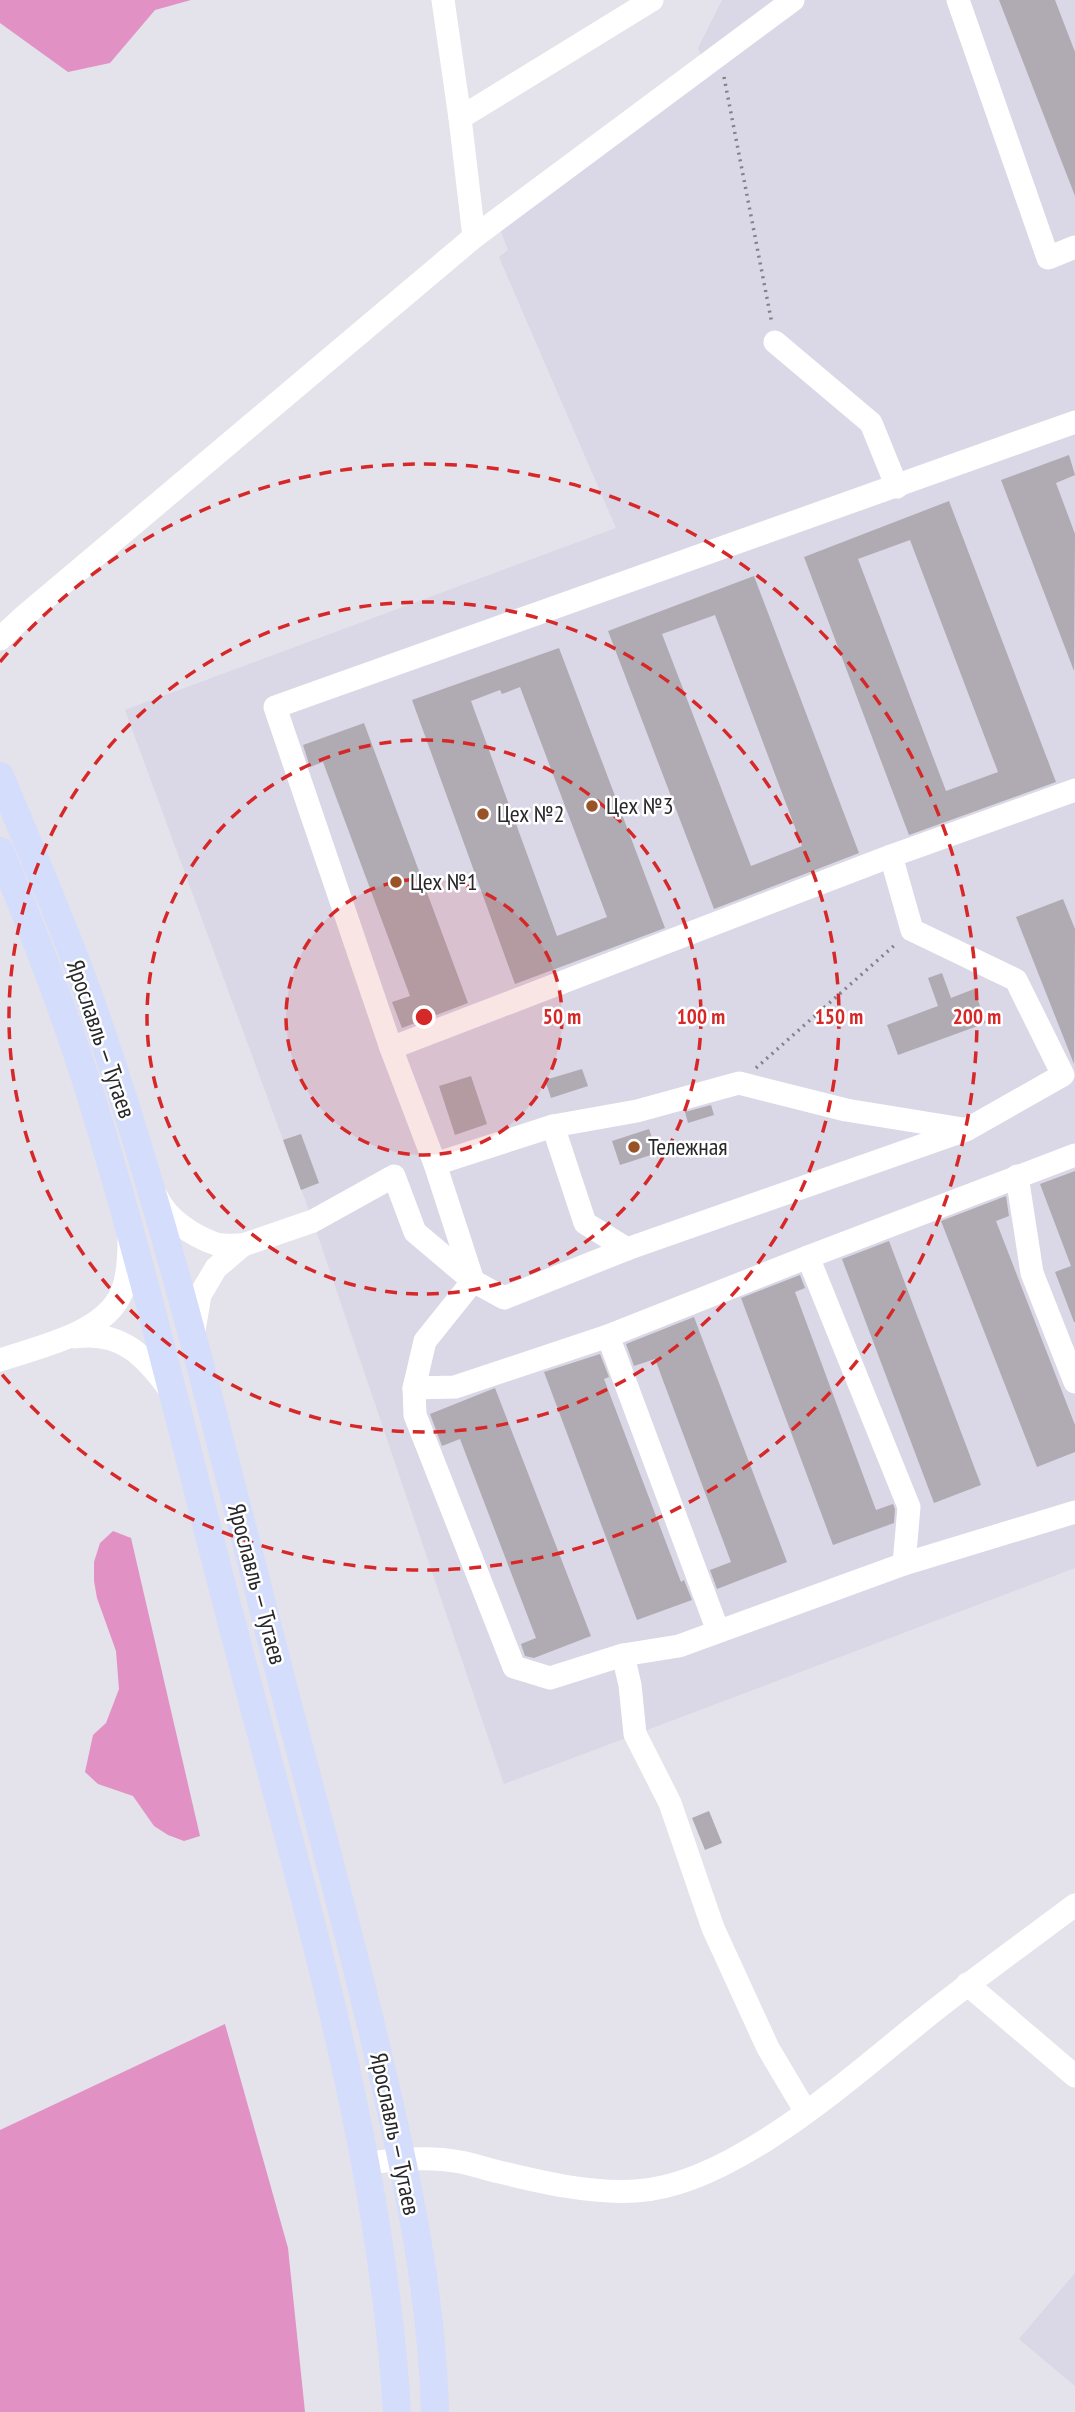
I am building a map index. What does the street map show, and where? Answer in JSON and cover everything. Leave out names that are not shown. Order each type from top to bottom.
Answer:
[{"type":"main road","name":"Ярославль — Тутаев","points":[[0,776],[57,912],[105,1042],[149,1180],[193,1336],[355,1955],[402,2158],[426,2293],[435,2412]]},
{"type":"main road","name":"Ярославль — Тутаев","points":[[0,851],[31,925],[87,1084],[129,1228],[318,1945],[351,2085],[386,2286],[397,2412]]},
{"type":"street","points":[[443,0],[474,237]]},
{"type":"street","points":[[460,118],[652,0]]},
{"type":"street","points":[[0,639],[11,620],[474,237],[793,0]]},
{"type":"street","points":[[958,0],[1048,258],[1075,247]]},
{"type":"street","points":[[775,342],[871,423],[897,487]]},
{"type":"street","points":[[473,1281],[435,1164],[391,1048],[275,707],[1075,422]]},
{"type":"street","points":[[391,1048],[891,856],[1075,790]]},
{"type":"street","points":[[149,1180],[163,1210],[185,1228],[217,1245],[243,1245],[313,1222],[394,1176],[415,1232],[473,1281],[504,1298],[627,1250],[966,1130],[1063,1075],[1016,979],[912,930],[891,856]]},
{"type":"street","points":[[435,1164],[553,1126],[637,1111],[738,1083],[846,1110],[966,1130]]},
{"type":"street","points":[[553,1126],[585,1223],[627,1250]]},
{"type":"street","points":[[414,1388],[454,1387],[608,1336],[808,1256],[1075,1155]]},
{"type":"street","points":[[1017,1177],[1032,1273],[1075,1382]]},
{"type":"street","points":[[0,1360],[93,1326],[109,1313],[121,1294],[127,1272],[129,1228]]},
{"type":"street","points":[[193,1336],[200,1295],[216,1268],[243,1245]]},
{"type":"street","points":[[808,1256],[909,1507],[904,1564]]},
{"type":"street","points":[[473,1281],[425,1341],[414,1388],[415,1415],[514,1667],[550,1678],[623,1655],[679,1646],[904,1564],[1075,1512]]},
{"type":"street","points":[[61,1339],[85,1336],[108,1338],[132,1348],[149,1363],[172,1393]]},
{"type":"street","points":[[608,1336],[718,1631]]},
{"type":"street","points":[[623,1655],[630,1685],[635,1734],[670,1802],[719,1940],[768,2048],[806,2112]]},
{"type":"street","points":[[365,2164],[402,2158],[459,2162],[592,2190],[637,2192],[677,2184],[717,2168],[756,2146],[806,2112],[967,1984],[1075,1905]]},
{"type":"street","points":[[967,1984],[1075,2076]]},
{"type":"path","points":[[719,54],[775,342]]},
{"type":"path","points":[[738,1083],[912,930]]},
{"type":"shaded area","points":[[0,0],[191,0],[155,10],[110,63],[68,72],[0,23]]},
{"type":"shaded area","points":[[722,0],[1075,0],[1075,1568],[504,1784],[313,1221],[125,710],[616,528],[499,257],[508,250],[496,218],[704,62],[698,48]]},
{"type":"shaded area","points":[[113,1531],[131,1538],[200,1836],[184,1841],[154,1826],[133,1796],[98,1784],[85,1772],[93,1735],[106,1723],[119,1689],[116,1651],[97,1598],[94,1581],[94,1562],[100,1543]]},
{"type":"shaded area","points":[[225,2024],[288,2248],[305,2412],[0,2412],[0,2130]]},
{"type":"shaded area","points":[[1075,2273],[1075,2386],[1019,2339]]},
{"type":"building","points":[[999,0],[1055,0],[1075,52],[1075,196]]},
{"type":"building","points":[[1069,455],[1075,475],[1056,483],[1075,534],[1074,671],[1001,480]]},
{"type":"building","points":[[949,501],[1056,782],[909,835],[804,557]],"holes":[[[910,540],[998,772],[946,791],[858,559]]]},
{"type":"building","points":[[754,576],[859,853],[714,909],[608,631]],"holes":[[[715,615],[802,846],[751,866],[662,634]]]},
{"type":"building","points":[[559,648],[665,928],[515,984],[412,700]],"holes":[[[520,687],[607,917],[557,936],[471,701],[500,690],[502,694]]]},
{"type":"building","name":"Цех №1","points":[[364,723],[468,1003],[402,1028],[392,1002],[410,996],[323,762],[310,767],[303,745]]},
{"type":"building","points":[[1063,899],[1075,929],[1074,1064],[1016,917]]},
{"type":"building","points":[[942,973],[951,998],[974,989],[986,1023],[898,1055],[887,1025],[938,1006],[928,978]]},
{"type":"building","points":[[582,1069],[588,1086],[551,1098],[545,1080]]},
{"type":"building","points":[[471,1076],[487,1124],[455,1135],[439,1086]]},
{"type":"building","points":[[711,1105],[714,1115],[688,1123],[685,1112]]},
{"type":"building","name":"Тележная","points":[[649,1129],[657,1153],[620,1165],[612,1141]]},
{"type":"building","points":[[301,1134],[319,1183],[301,1190],[283,1140]]},
{"type":"building","points":[[1075,1171],[1074,1322],[1055,1272],[1071,1266],[1040,1184]]},
{"type":"building","points":[[1006,1196],[1009,1216],[996,1221],[1075,1425],[1075,1452],[1037,1467],[941,1221]]},
{"type":"building","points":[[889,1241],[981,1485],[934,1503],[842,1259]]},
{"type":"building","points":[[800,1275],[805,1288],[795,1292],[876,1510],[893,1504],[895,1509],[894,1523],[833,1545],[741,1298]]},
{"type":"building","points":[[694,1317],[787,1562],[717,1589],[710,1570],[731,1562],[655,1359],[634,1366],[626,1344]]},
{"type":"building","points":[[600,1354],[609,1377],[604,1379],[681,1582],[684,1580],[692,1600],[637,1620],[544,1372]]},
{"type":"building","points":[[495,1388],[591,1636],[534,1658],[525,1656],[521,1644],[536,1638],[460,1439],[442,1446],[430,1414]]},
{"type":"building","points":[[709,1811],[722,1843],[705,1850],[692,1818]]},
{"type":"place","name":"Цех №3","points":[[592,806]]},
{"type":"place","name":"Цех №2","points":[[483,814]]},
{"type":"place","name":"Цех №1","points":[[396,882]]},
{"type":"place","name":"Тележная","points":[[634,1147]]}]
